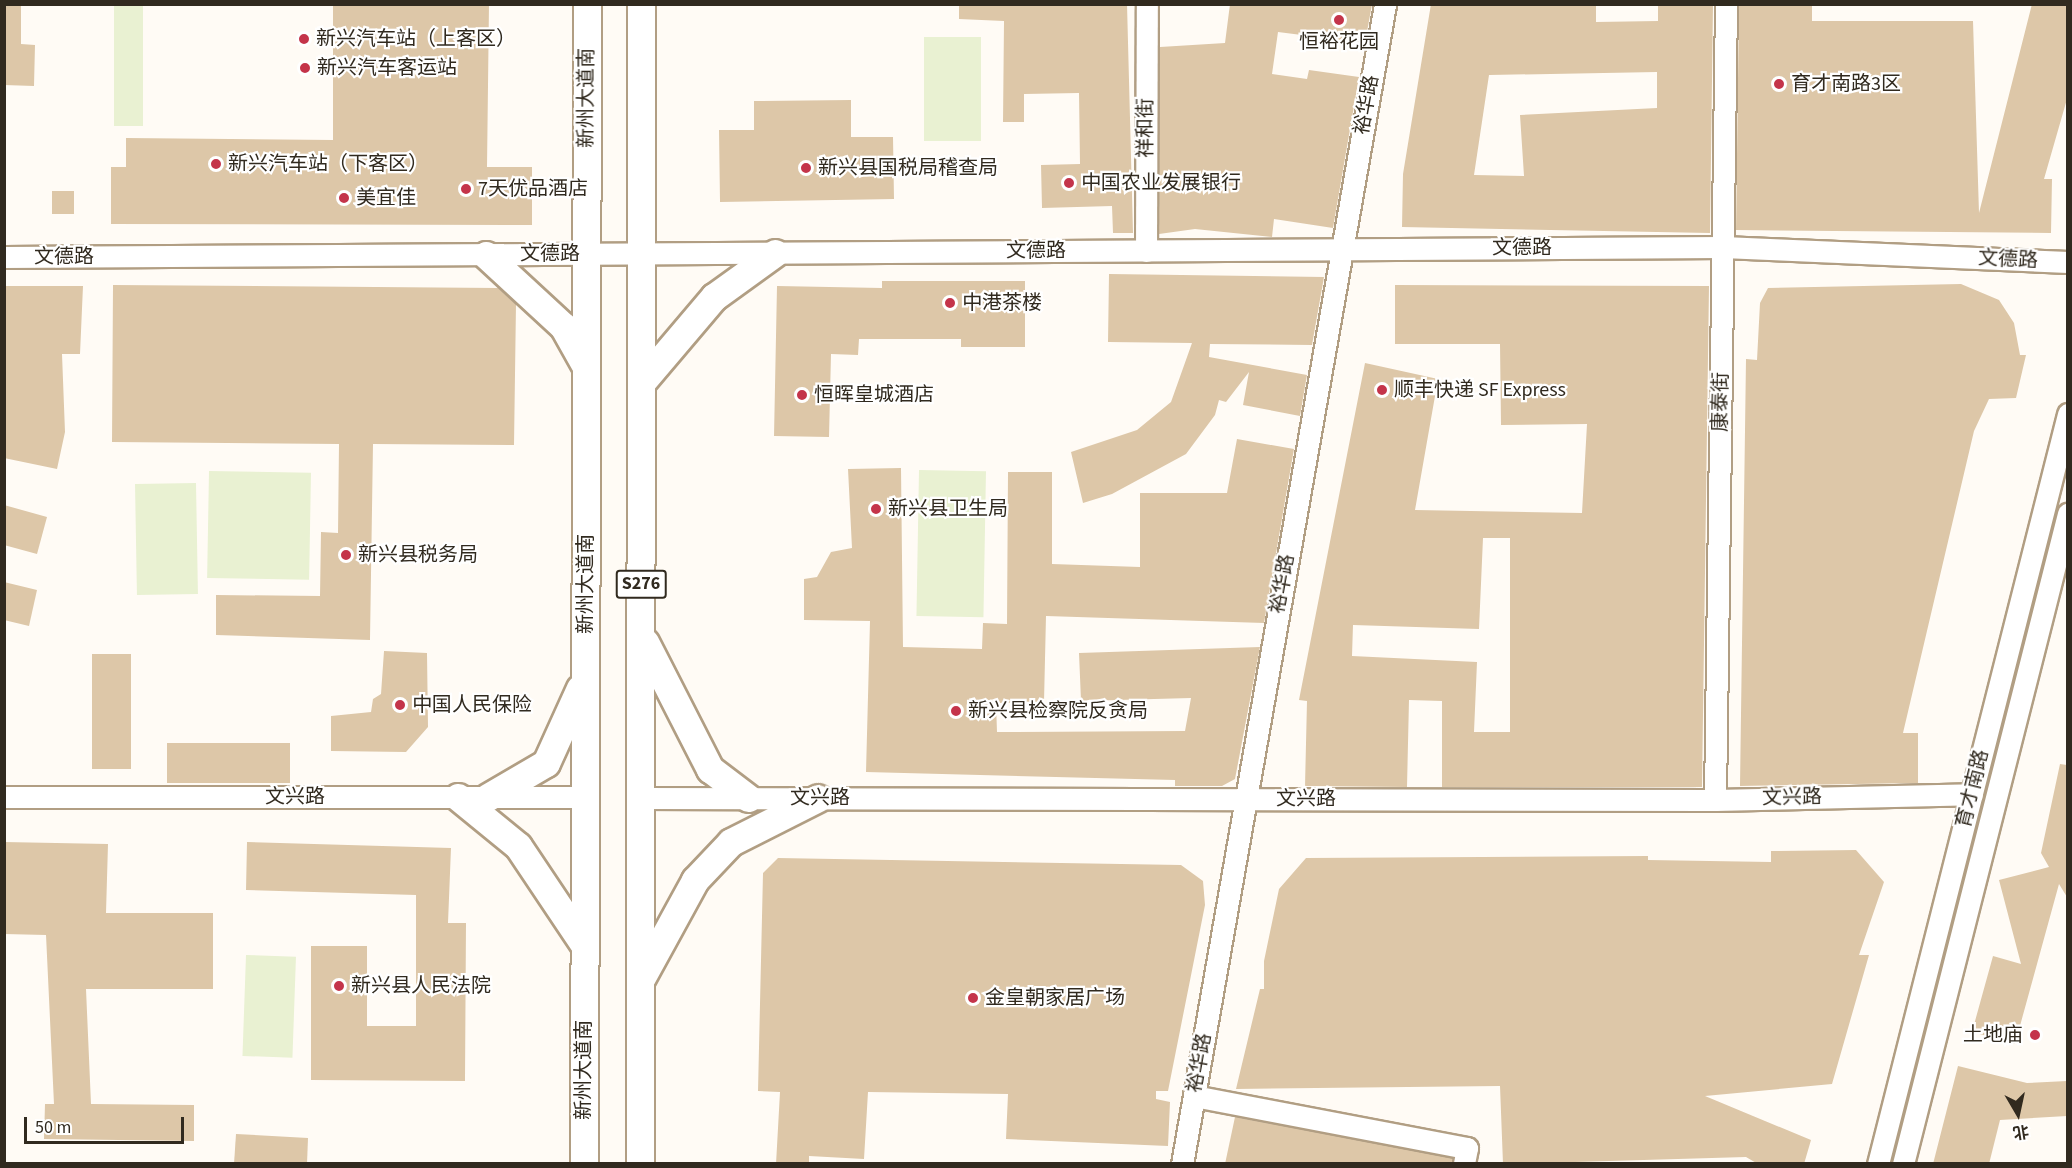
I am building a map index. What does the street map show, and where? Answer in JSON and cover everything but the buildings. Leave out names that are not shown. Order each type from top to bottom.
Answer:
[{"type":"main road","name":"新州大道南","points":[[584,1164],[587,4]]},
{"type":"main road","name":"S276","points":[[640,1164],[641,4]]},
{"type":"main road","points":[[641,383],[714,297],[775,253]]},
{"type":"main road","points":[[486,255],[562,326],[586,368]]},
{"type":"main road","points":[[640,631],[710,769],[748,798]]},
{"type":"main road","points":[[488,797],[546,763],[585,676]]},
{"type":"main road","points":[[458,797],[518,846],[585,946]]},
{"type":"main road","points":[[640,980],[695,880],[731,842],[818,798]]},
{"type":"street","name":"祥和街","points":[[1146,251],[1147,4]]},
{"type":"street","name":"裕华路","points":[[1182,1164],[1385,4]]},
{"type":"street","name":"康泰街","points":[[1715,800],[1726,4]]},
{"type":"street","name":"文德路","points":[[4,257],[1723,247],[2067,262]]},
{"type":"street","name":"育才南路","points":[[1878,1164],[2067,414]]},
{"type":"street","name":"育才南路","points":[[1903,1164],[2060,576],[2067,514]]},
{"type":"street","points":[[2026,578],[2060,576]]},
{"type":"street","name":"文兴路","points":[[640,798],[1715,800],[1972,794]]},
{"type":"street","name":"文兴路","points":[[4,796],[585,797]]},
{"type":"street","points":[[1194,1096],[1467,1148],[1464,1164]]},
{"type":"green space","points":[[114,5],[143,5],[143,126],[114,126]]},
{"type":"green space","points":[[924,37],[981,37],[981,141],[924,141]]},
{"type":"green space","points":[[919,470],[986,471],[983,617],[916,616]]},
{"type":"green space","points":[[209,471],[311,473],[309,580],[207,578]]},
{"type":"green space","points":[[196,483],[198,594],[137,595],[135,484]]},
{"type":"green space","points":[[246,955],[296,957],[292,1058],[242,1056]]},
{"type":"place","name":"恒裕花园","points":[[1339,20]]},
{"type":"place","name":"新兴汽车站（上客区）","points":[[304,39]]},
{"type":"place","name":"新兴汽车客运站","points":[[305,68]]},
{"type":"place","name":"育才南路3区","points":[[1779,84]]},
{"type":"place","name":"新兴汽车站（下客区）","points":[[216,164]]},
{"type":"place","name":"新兴县国税局稽查局","points":[[806,168]]},
{"type":"place","name":"中国农业发展银行","points":[[1069,183]]},
{"type":"place","name":"7天优品酒店","points":[[466,189]]},
{"type":"place","name":"美宜佳","points":[[344,198]]},
{"type":"place","name":"中港茶楼","points":[[950,303]]},
{"type":"place","name":"顺丰快递 SF Express","points":[[1382,390]]},
{"type":"place","name":"恒晖皇城酒店","points":[[802,395]]},
{"type":"place","name":"新兴县卫生局","points":[[876,509]]},
{"type":"place","name":"新兴县税务局","points":[[346,555]]},
{"type":"place","name":"中国人民保险","points":[[400,705]]},
{"type":"place","name":"新兴县检察院反贪局","points":[[956,711]]},
{"type":"place","name":"新兴县人民法院","points":[[339,986]]},
{"type":"place","name":"金皇朝家居广场","points":[[973,998]]},
{"type":"place","name":"土地庙","points":[[2035,1035]]}]
